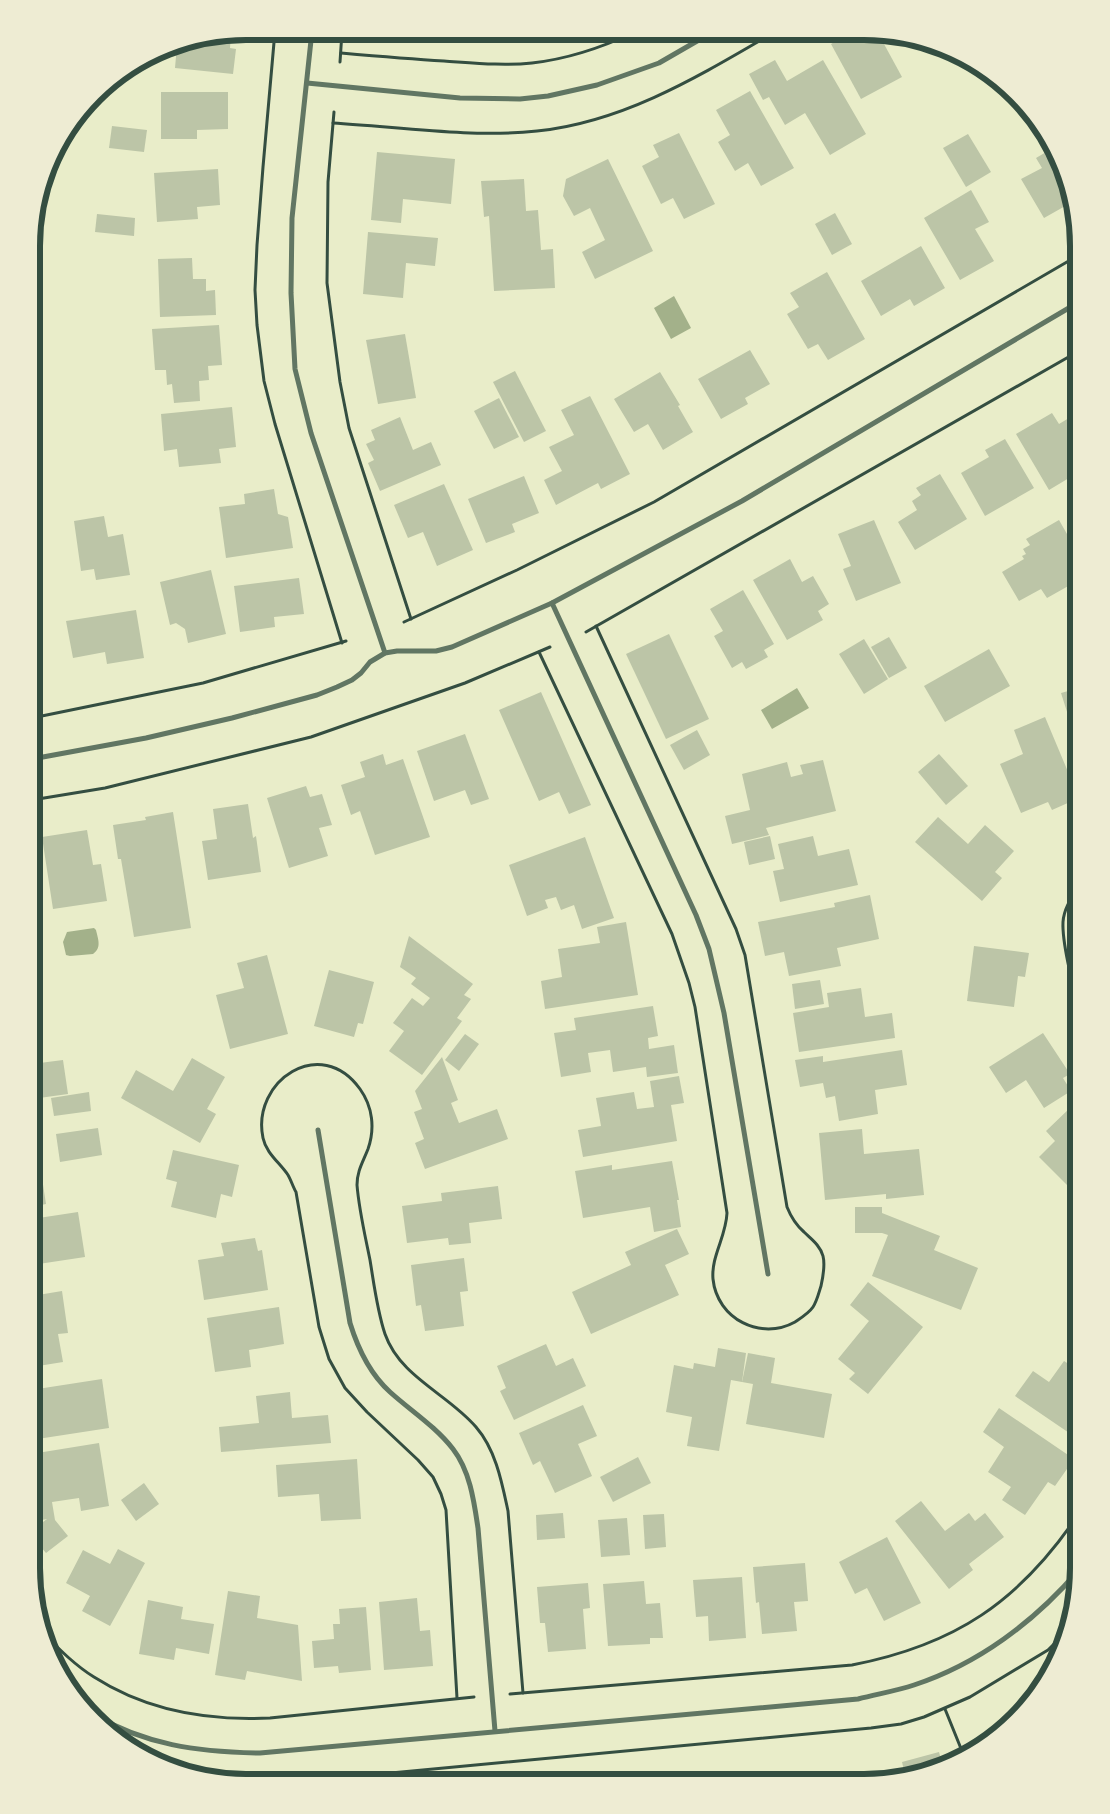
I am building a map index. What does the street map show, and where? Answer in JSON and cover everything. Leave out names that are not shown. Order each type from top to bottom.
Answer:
[{"type":"street","points":[[311,40],[292,218],[291,293],[295,369],[310,434],[386,653]]},
{"type":"street","points":[[307,83],[460,98],[489,99],[548,96],[597,85],[659,63],[699,40]]},
{"type":"street","points":[[40,758],[146,738],[232,718],[317,695],[352,680],[370,662],[386,653],[436,650],[452,647],[552,603],[742,501],[1070,307]]},
{"type":"street","points":[[552,603],[692,906],[709,949],[724,1013],[768,1274]]},
{"type":"street","points":[[318,1130],[350,1323],[359,1349],[372,1371],[389,1391],[432,1427],[453,1449],[466,1472],[474,1502],[478,1528],[495,1731]]},
{"type":"street","points":[[113,1725],[165,1744],[197,1750],[260,1753],[858,1699],[916,1684],[970,1661],[995,1645],[1045,1606],[1070,1579]]},
{"type":"path","points":[[340,62],[342,40]]},
{"type":"path","points":[[341,53],[490,65],[515,64],[534,63],[574,54],[619,40]]},
{"type":"path","points":[[334,112],[328,182],[327,282],[340,382],[349,428],[411,619]]},
{"type":"path","points":[[404,622],[517,570],[654,502],[1070,260]]},
{"type":"path","points":[[583,634],[1070,356]]},
{"type":"path","points":[[40,716],[203,683],[346,641]]},
{"type":"path","points":[[40,799],[105,788],[311,737],[465,683],[550,647]]},
{"type":"path","points":[[1070,899],[1063,922],[1070,967]]},
{"type":"path","points":[[457,1698],[446,1510],[441,1494],[432,1477],[418,1460],[367,1412],[345,1388],[329,1359],[319,1327],[296,1192],[288,1175],[274,1158],[263,1139],[264,1106],[274,1088],[286,1074],[303,1065],[322,1064],[334,1067],[349,1077],[360,1089],[372,1118],[372,1136],[358,1173],[357,1184],[385,1335],[397,1356],[411,1372],[457,1409],[477,1428],[491,1451],[502,1483],[508,1511],[523,1693]]},
{"type":"path","points":[[509,1694],[852,1665],[884,1658],[930,1642],[965,1626],[991,1609],[1016,1590],[1045,1559],[1070,1526]]},
{"type":"path","points":[[381,1774],[901,1724],[945,1709],[970,1697],[1017,1670],[1048,1650],[1056,1642]]},
{"type":"path","points":[[56,1646],[70,1660],[93,1677],[118,1690],[159,1707],[209,1717],[270,1718],[475,1697]]},
{"type":"path","points":[[945,1709],[961,1749]]},
{"type":"shaded area","points":[[674,296],[691,328],[671,339],[654,308]]},
{"type":"shaded area","points":[[797,688],[809,708],[772,729],[761,710]]},
{"type":"shaded area","points":[[94,928],[99,943],[96,952],[93,954],[66,955],[63,942],[67,932]]},
{"type":"building","points":[[231,40],[230,48],[236,49],[233,74],[175,68],[176,52],[180,51]]},
{"type":"building","points":[[838,40],[882,41],[902,77],[861,99],[831,44]]},
{"type":"building","points":[[775,60],[787,81],[823,60],[866,134],[830,155],[805,113],[785,125],[769,97],[763,100],[749,74]]},
{"type":"building","points":[[750,91],[794,168],[761,186],[748,163],[735,171],[718,142],[730,135],[716,110]]},
{"type":"building","points":[[161,92],[228,92],[228,129],[197,130],[197,139],[161,139]]},
{"type":"building","points":[[112,126],[147,130],[144,152],[109,148]]},
{"type":"building","points":[[679,133],[715,204],[684,219],[673,198],[661,204],[642,166],[659,157],[653,145]]},
{"type":"building","points":[[968,134],[991,172],[966,187],[943,148]]},
{"type":"building","points":[[377,152],[455,159],[451,204],[403,199],[401,223],[371,220]]},
{"type":"building","points":[[1047,152],[1059,180],[1066,206],[1044,218],[1021,179],[1042,168],[1036,158]]},
{"type":"building","points":[[608,159],[653,251],[595,279],[582,252],[605,240],[590,208],[574,216],[563,196],[566,179]]},
{"type":"building","points":[[218,169],[220,205],[197,207],[198,219],[157,222],[154,173]]},
{"type":"building","points":[[524,179],[526,211],[538,210],[541,250],[553,249],[555,288],[494,291],[489,216],[484,217],[481,181]]},
{"type":"building","points":[[971,190],[989,222],[975,229],[994,261],[960,280],[924,218]]},
{"type":"building","points":[[835,213],[852,244],[832,255],[815,224]]},
{"type":"building","points":[[97,214],[135,218],[134,236],[95,232]]},
{"type":"building","points":[[368,232],[438,238],[435,266],[406,263],[403,298],[363,294]]},
{"type":"building","points":[[921,246],[945,288],[914,306],[910,299],[881,316],[861,281]]},
{"type":"building","points":[[192,258],[193,279],[206,279],[206,291],[215,290],[216,315],[160,317],[158,259]]},
{"type":"building","points":[[827,272],[865,339],[828,360],[818,344],[808,349],[787,314],[799,307],[790,293]]},
{"type":"building","points":[[219,325],[222,365],[208,366],[209,380],[199,381],[200,401],[174,403],[172,384],[167,385],[166,370],[155,370],[152,329]]},
{"type":"building","points":[[405,334],[416,398],[378,404],[366,340]]},
{"type":"building","points":[[750,350],[770,384],[745,398],[748,404],[721,419],[698,379]]},
{"type":"building","points":[[515,371],[546,431],[524,442],[493,382]]},
{"type":"building","points":[[660,372],[680,405],[678,406],[693,432],[663,450],[648,424],[634,432],[614,399]]},
{"type":"building","points":[[590,396],[630,474],[601,489],[598,483],[556,505],[544,480],[562,471],[549,447],[574,435],[561,410]]},
{"type":"building","points":[[499,398],[519,437],[494,449],[474,411]]},
{"type":"building","points":[[232,407],[236,447],[219,449],[221,463],[179,467],[177,449],[164,451],[161,414]]},
{"type":"building","points":[[1052,413],[1059,424],[1069,418],[1070,477],[1049,490],[1016,434]]},
{"type":"building","points":[[400,417],[413,450],[431,442],[441,465],[380,491],[368,463],[374,460],[366,444],[375,440],[371,430]]},
{"type":"building","points":[[1005,439],[1034,488],[985,516],[961,473],[989,457],[985,450]]},
{"type":"building","points":[[940,474],[967,519],[915,550],[898,522],[917,510],[912,501],[921,495],[916,488]]},
{"type":"building","points":[[524,476],[539,513],[512,524],[515,532],[486,543],[468,499]]},
{"type":"building","points":[[444,484],[473,550],[437,566],[423,532],[408,538],[394,505]]},
{"type":"building","points":[[274,489],[278,514],[288,517],[293,548],[226,558],[219,507],[245,504],[244,494]]},
{"type":"building","points":[[104,516],[108,537],[123,534],[130,575],[96,580],[94,569],[81,571],[74,521]]},
{"type":"building","points":[[874,520],[901,583],[856,601],[843,569],[851,566],[838,534]]},
{"type":"building","points":[[1059,520],[1070,539],[1070,585],[1047,598],[1041,589],[1019,601],[1002,572],[1024,559],[1022,556],[1026,554],[1023,549],[1030,545],[1026,539]]},
{"type":"building","points":[[790,559],[802,582],[813,576],[829,604],[818,611],[823,620],[787,640],[753,580]]},
{"type":"building","points":[[211,570],[226,634],[188,643],[185,629],[176,623],[170,625],[160,582]]},
{"type":"building","points":[[299,578],[304,614],[274,617],[275,627],[240,632],[234,586]]},
{"type":"building","points":[[743,590],[774,644],[764,650],[768,657],[746,669],[742,662],[732,668],[714,636],[723,631],[710,609]]},
{"type":"building","points":[[136,610],[144,658],[107,664],[105,652],[73,658],[66,621]]},
{"type":"building","points":[[669,634],[709,719],[666,739],[626,654]]},
{"type":"building","points":[[889,637],[907,668],[889,678],[871,647]]},
{"type":"building","points":[[864,639],[888,679],[864,694],[839,654]]},
{"type":"building","points":[[989,649],[1010,686],[945,722],[924,686]]},
{"type":"building","points":[[1070,690],[1070,721],[1061,693]]},
{"type":"building","points":[[541,692],[591,805],[569,814],[559,792],[539,801],[499,710]]},
{"type":"building","points":[[1045,717],[1070,777],[1070,802],[1052,810],[1048,802],[1021,813],[1000,764],[1023,754],[1014,730]]},
{"type":"building","points":[[697,730],[710,755],[684,770],[670,745]]},
{"type":"building","points":[[465,734],[489,799],[471,805],[465,790],[434,801],[417,751]]},
{"type":"building","points":[[383,754],[386,765],[403,759],[430,837],[375,855],[360,811],[351,815],[341,785],[365,777],[360,762]]},
{"type":"building","points":[[939,754],[968,786],[946,805],[918,772]]},
{"type":"building","points":[[823,760],[836,811],[766,828],[769,835],[732,844],[725,816],[750,810],[742,774],[787,762],[791,777],[803,774],[800,765]]},
{"type":"building","points":[[306,786],[310,797],[322,794],[332,825],[319,828],[328,856],[289,868],[267,798]]},
{"type":"building","points":[[248,804],[253,838],[256,836],[261,872],[208,880],[202,841],[217,839],[213,809]]},
{"type":"building","points":[[173,812],[191,928],[134,937],[121,859],[118,859],[113,825],[146,820],[145,817]]},
{"type":"building","points":[[938,817],[968,844],[985,825],[1014,851],[995,872],[1002,878],[982,901],[915,842]]},
{"type":"building","points":[[87,830],[93,865],[101,864],[107,901],[53,909],[42,837]]},
{"type":"building","points":[[770,836],[775,859],[749,865],[744,842]]},
{"type":"building","points":[[813,836],[818,856],[849,849],[858,885],[780,902],[773,871],[784,869],[778,844]]},
{"type":"building","points":[[585,837],[614,918],[582,929],[574,905],[561,910],[556,897],[545,900],[548,908],[527,916],[509,865]]},
{"type":"building","points":[[870,895],[879,939],[837,948],[841,966],[789,976],[784,952],[765,956],[758,922],[835,907],[834,903]]},
{"type":"building","points":[[626,922],[638,995],[545,1009],[541,981],[562,977],[558,949],[600,943],[597,927]]},
{"type":"building","points":[[409,936],[473,984],[464,995],[471,999],[457,1018],[462,1021],[422,1075],[389,1051],[404,1031],[393,1023],[412,998],[423,1006],[430,998],[411,984],[416,978],[400,967]]},
{"type":"building","points":[[974,946],[1029,953],[1025,977],[1018,976],[1014,1007],[967,1001]]},
{"type":"building","points":[[267,955],[288,1034],[230,1049],[216,995],[244,988],[237,963]]},
{"type":"building","points":[[329,970],[374,982],[363,1024],[358,1023],[354,1037],[314,1026]]},
{"type":"building","points":[[820,980],[824,1004],[795,1009],[792,984]]},
{"type":"building","points":[[861,988],[865,1017],[892,1013],[895,1038],[799,1052],[793,1013],[829,1007],[827,993]]},
{"type":"building","points":[[653,1006],[658,1036],[648,1038],[649,1049],[674,1045],[678,1073],[647,1077],[646,1067],[613,1072],[610,1050],[588,1053],[591,1072],[561,1077],[554,1033],[576,1030],[574,1018]]},
{"type":"building","points":[[1043,1033],[1070,1074],[1063,1078],[1070,1092],[1044,1108],[1026,1080],[1006,1093],[989,1067]]},
{"type":"building","points":[[465,1034],[479,1044],[459,1071],[445,1060]]},
{"type":"building","points":[[902,1050],[907,1085],[875,1090],[878,1114],[839,1121],[835,1096],[826,1098],[823,1083],[800,1087],[795,1060],[823,1056],[823,1062]]},
{"type":"building","points":[[442,1057],[458,1100],[451,1103],[459,1123],[497,1109],[508,1139],[425,1169],[415,1143],[424,1139],[414,1112],[422,1109],[415,1091]]},
{"type":"building","points":[[192,1058],[225,1077],[207,1109],[216,1114],[200,1143],[121,1098],[136,1070],[173,1091]]},
{"type":"building","points":[[63,1060],[68,1094],[40,1098],[40,1063]]},
{"type":"building","points":[[679,1076],[684,1103],[671,1105],[677,1141],[583,1157],[578,1130],[601,1126],[596,1098],[634,1092],[637,1109],[654,1107],[650,1081]]},
{"type":"building","points":[[89,1092],[91,1111],[54,1116],[51,1098]]},
{"type":"building","points":[[1070,1108],[1070,1188],[1039,1157],[1055,1141],[1046,1131]]},
{"type":"building","points":[[98,1128],[102,1155],[60,1162],[56,1134]]},
{"type":"building","points":[[862,1129],[864,1154],[919,1149],[924,1195],[886,1199],[886,1194],[825,1200],[819,1133]]},
{"type":"building","points":[[173,1150],[239,1165],[232,1197],[221,1194],[216,1218],[171,1207],[177,1182],[166,1179]]},
{"type":"building","points":[[672,1161],[679,1200],[677,1200],[681,1227],[654,1232],[650,1207],[583,1218],[575,1171],[612,1165],[612,1170]]},
{"type":"building","points":[[40,1165],[46,1204],[40,1205]]},
{"type":"building","points":[[498,1186],[502,1219],[469,1223],[471,1243],[449,1245],[448,1238],[407,1243],[402,1206],[442,1201],[441,1193]]},
{"type":"building","points":[[855,1207],[882,1207],[882,1213],[940,1236],[934,1250],[978,1268],[961,1310],[872,1276],[888,1235],[882,1233],[855,1233]]},
{"type":"building","points":[[78,1212],[85,1257],[40,1264],[40,1218]]},
{"type":"building","points":[[677,1229],[689,1254],[665,1265],[679,1295],[591,1334],[572,1292],[631,1265],[625,1252]]},
{"type":"building","points":[[255,1238],[258,1251],[262,1250],[268,1290],[204,1300],[198,1260],[224,1256],[221,1243]]},
{"type":"building","points":[[464,1258],[468,1291],[460,1292],[464,1326],[425,1331],[421,1305],[416,1306],[411,1265]]},
{"type":"building","points":[[868,1282],[923,1327],[868,1394],[849,1379],[855,1373],[838,1359],[869,1321],[850,1305]]},
{"type":"building","points":[[62,1291],[68,1333],[58,1334],[63,1362],[40,1366],[40,1295]]},
{"type":"building","points":[[279,1307],[284,1344],[249,1350],[251,1367],[215,1372],[207,1318]]},
{"type":"building","points":[[546,1344],[556,1366],[573,1358],[586,1386],[514,1420],[500,1391],[506,1388],[497,1366]]},
{"type":"building","points":[[718,1348],[746,1353],[742,1382],[731,1380],[719,1451],[687,1446],[692,1417],[666,1412],[674,1365],[693,1369],[694,1363],[715,1367]]},
{"type":"building","points":[[748,1353],[775,1358],[771,1383],[832,1394],[824,1438],[746,1424],[753,1384],[742,1382]]},
{"type":"building","points":[[1064,1361],[1070,1365],[1070,1434],[1015,1396],[1033,1371],[1049,1382]]},
{"type":"building","points":[[102,1379],[109,1428],[40,1439],[40,1389]]},
{"type":"building","points":[[290,1392],[292,1418],[328,1415],[331,1443],[221,1452],[219,1427],[259,1423],[256,1396]]},
{"type":"building","points":[[583,1405],[597,1436],[578,1444],[592,1476],[555,1493],[540,1461],[533,1465],[519,1433]]},
{"type":"building","points":[[999,1408],[1070,1456],[1070,1465],[1055,1486],[1048,1482],[1025,1515],[1002,1500],[1011,1487],[988,1472],[1004,1447],[983,1432]]},
{"type":"building","points":[[99,1443],[109,1506],[81,1511],[79,1498],[52,1502],[55,1520],[68,1536],[46,1553],[40,1546],[40,1524],[47,1519],[40,1520],[40,1453]]},
{"type":"building","points":[[638,1457],[651,1483],[613,1502],[600,1477]]},
{"type":"building","points":[[357,1459],[361,1519],[321,1521],[319,1494],[278,1497],[276,1465]]},
{"type":"building","points":[[144,1483],[159,1504],[136,1521],[121,1500]]},
{"type":"building","points":[[921,1501],[945,1531],[969,1513],[975,1521],[985,1513],[1004,1537],[969,1564],[973,1570],[949,1589],[895,1521]]},
{"type":"building","points":[[563,1513],[565,1538],[537,1540],[536,1515]]},
{"type":"building","points":[[664,1514],[666,1547],[645,1549],[643,1515]]},
{"type":"building","points":[[627,1518],[630,1555],[601,1557],[598,1520]]},
{"type":"building","points":[[887,1537],[921,1603],[884,1621],[867,1588],[855,1594],[839,1562]]},
{"type":"building","points":[[118,1549],[145,1563],[110,1626],[82,1611],[90,1596],[66,1583],[83,1550],[110,1564]]},
{"type":"building","points":[[805,1563],[808,1601],[794,1602],[797,1631],[762,1634],[759,1602],[756,1603],[753,1567]]},
{"type":"building","points":[[742,1577],[746,1638],[709,1641],[708,1616],[696,1617],[693,1580]]},
{"type":"building","points":[[644,1581],[646,1604],[660,1603],[663,1638],[650,1638],[650,1644],[608,1646],[603,1584]]},
{"type":"building","points":[[588,1583],[590,1608],[583,1609],[586,1649],[548,1652],[545,1623],[540,1623],[537,1587]]},
{"type":"building","points":[[228,1591],[260,1596],[257,1618],[298,1625],[302,1681],[247,1671],[245,1680],[215,1675]]},
{"type":"building","points":[[417,1598],[420,1631],[430,1630],[433,1666],[384,1670],[379,1602]]},
{"type":"building","points":[[148,1600],[183,1607],[181,1619],[214,1624],[209,1654],[176,1648],[174,1660],[139,1654]]},
{"type":"building","points":[[366,1607],[371,1670],[339,1673],[338,1666],[314,1668],[312,1641],[334,1639],[333,1624],[340,1624],[339,1609]]},
{"type":"building","points":[[939,1752],[941,1759],[904,1770],[902,1762]]}]
